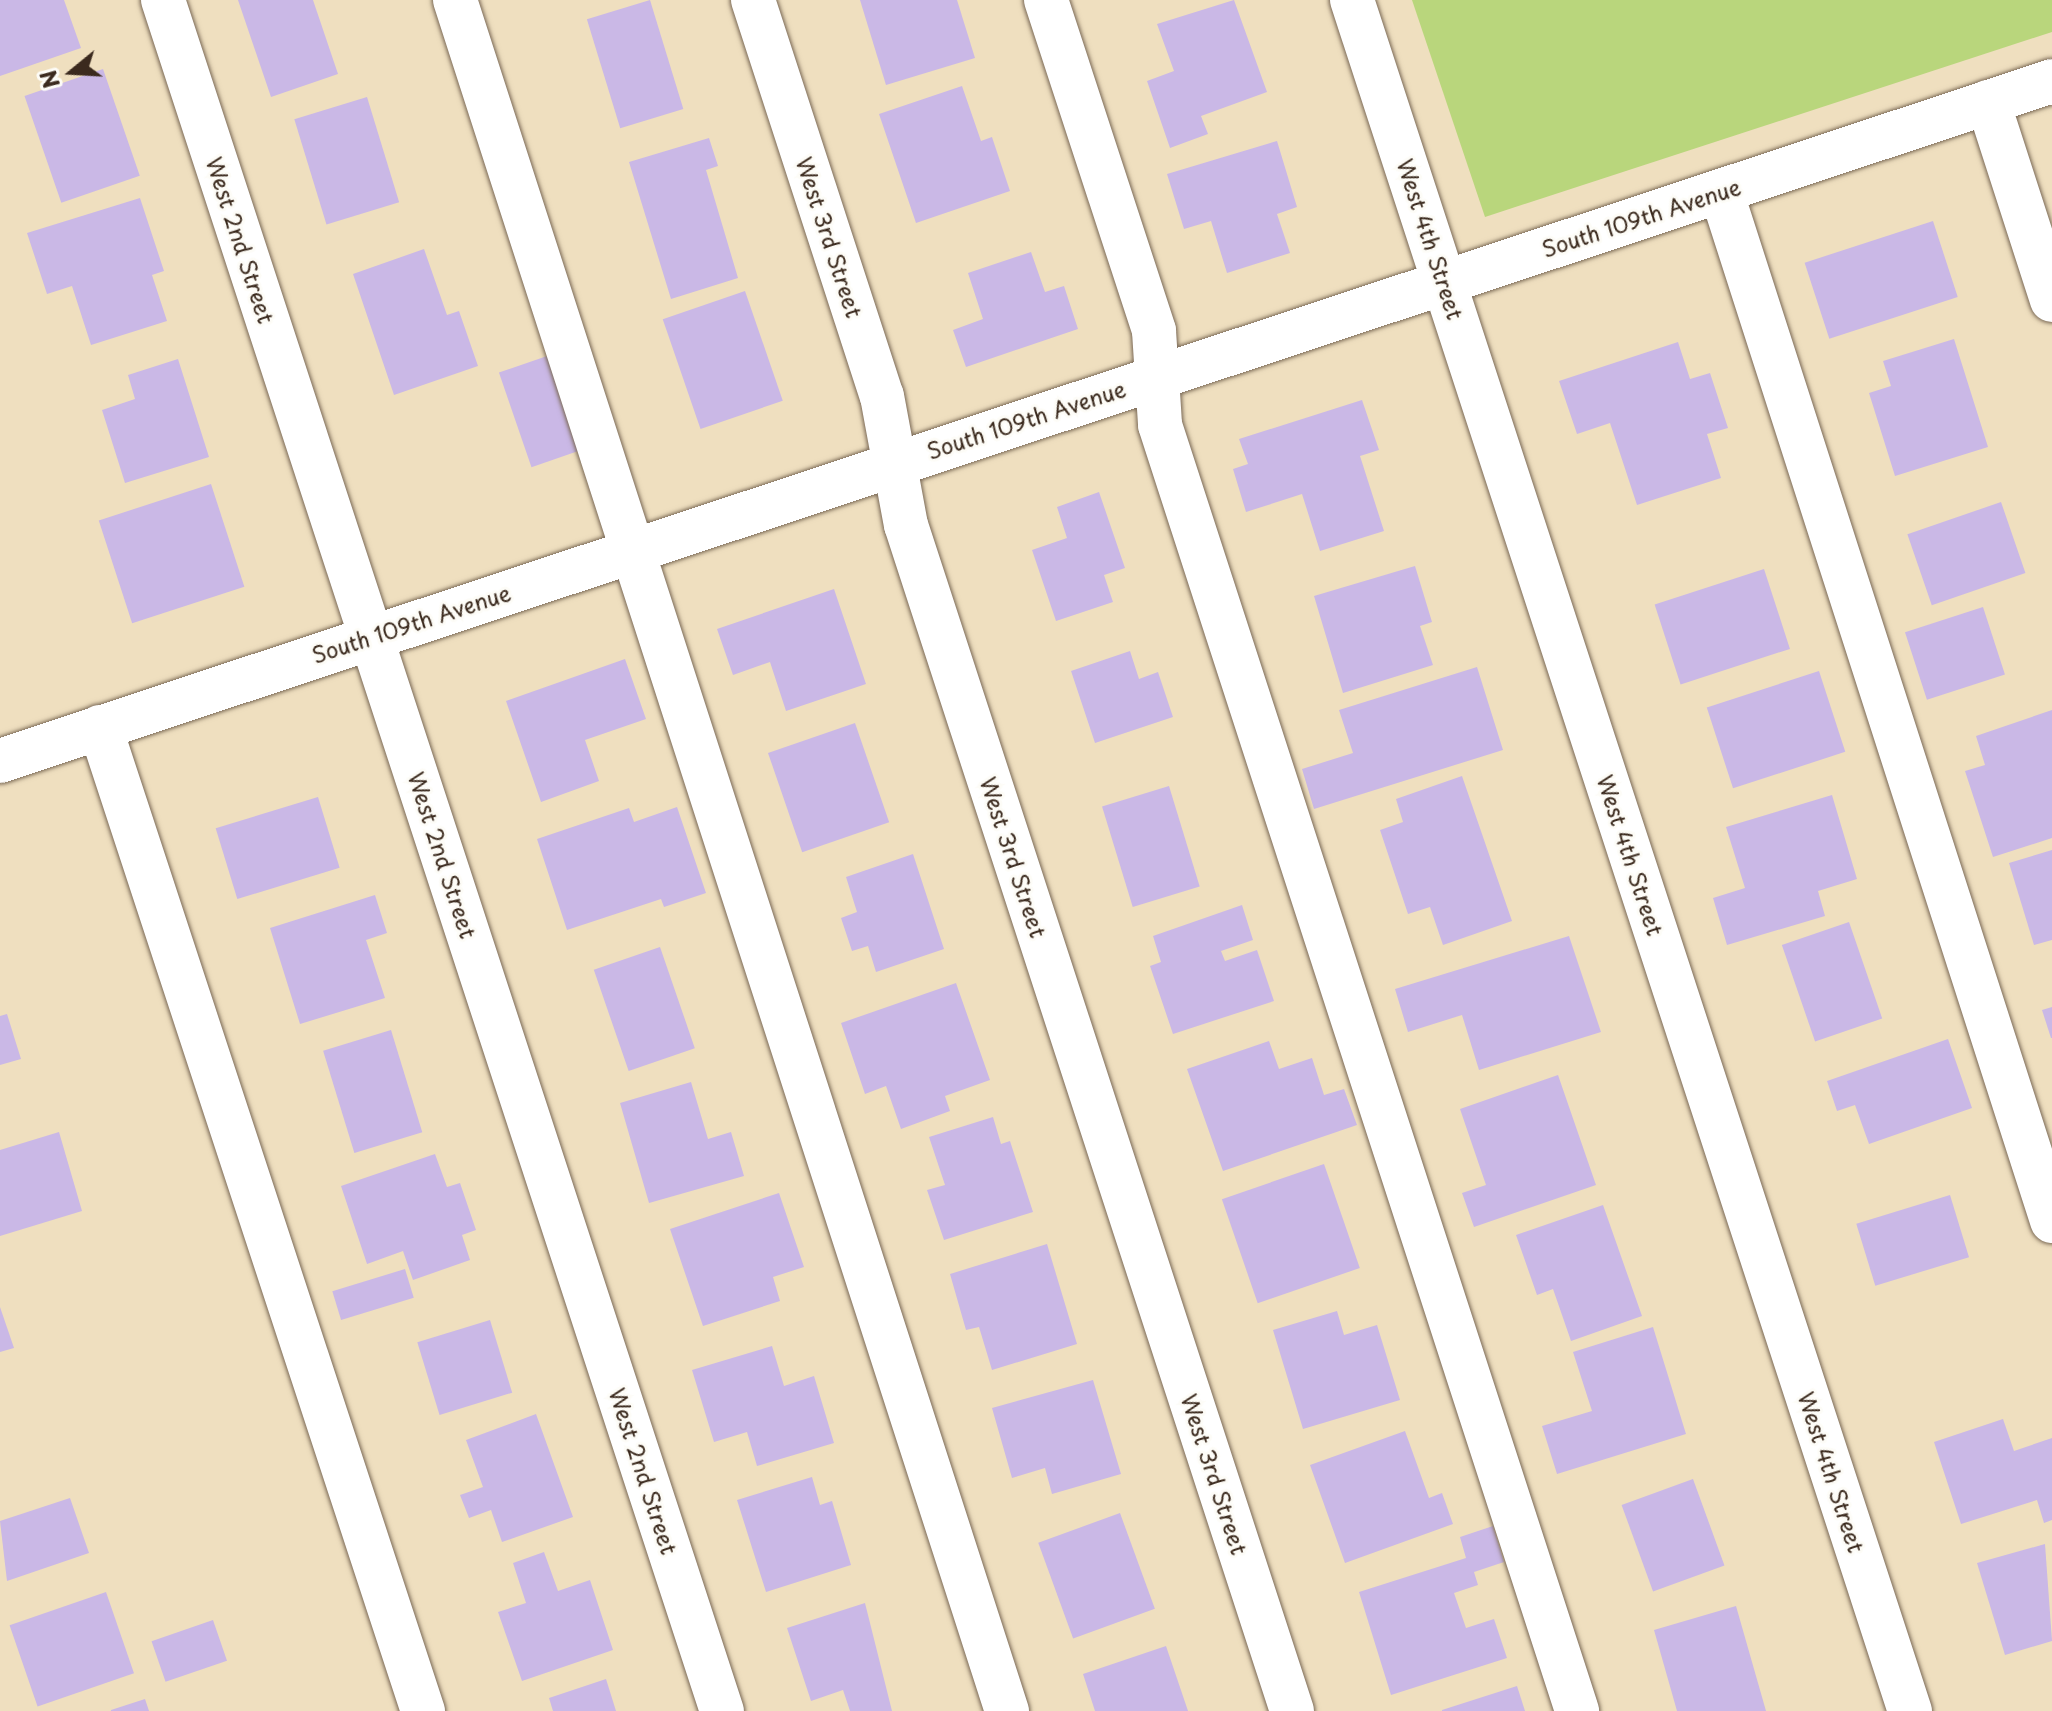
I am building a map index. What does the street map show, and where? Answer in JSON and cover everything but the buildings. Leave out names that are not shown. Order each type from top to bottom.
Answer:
[{"type":"street","name":"West 2nd Street","points":[[163,0],[722,1711]]},
{"type":"street","points":[[455,0],[1007,1711]]},
{"type":"street","name":"West 3rd Street","points":[[753,0],[882,396],[906,525],[1292,1711]]},
{"type":"street","points":[[1046,0],[1154,331],[1160,425],[1577,1711]]},
{"type":"street","name":"West 4th Street","points":[[1352,0],[1910,1711]]},
{"type":"street","name":"South 109th Avenue","points":[[0,761],[2052,81]]},
{"type":"street","points":[[1988,102],[2052,300]]},
{"type":"street","points":[[1721,191],[2052,1221]]},
{"type":"street","points":[[100,727],[423,1711]]},
{"type":"green space","points":[[1412,0],[2052,0],[2052,32],[1485,217]]}]
